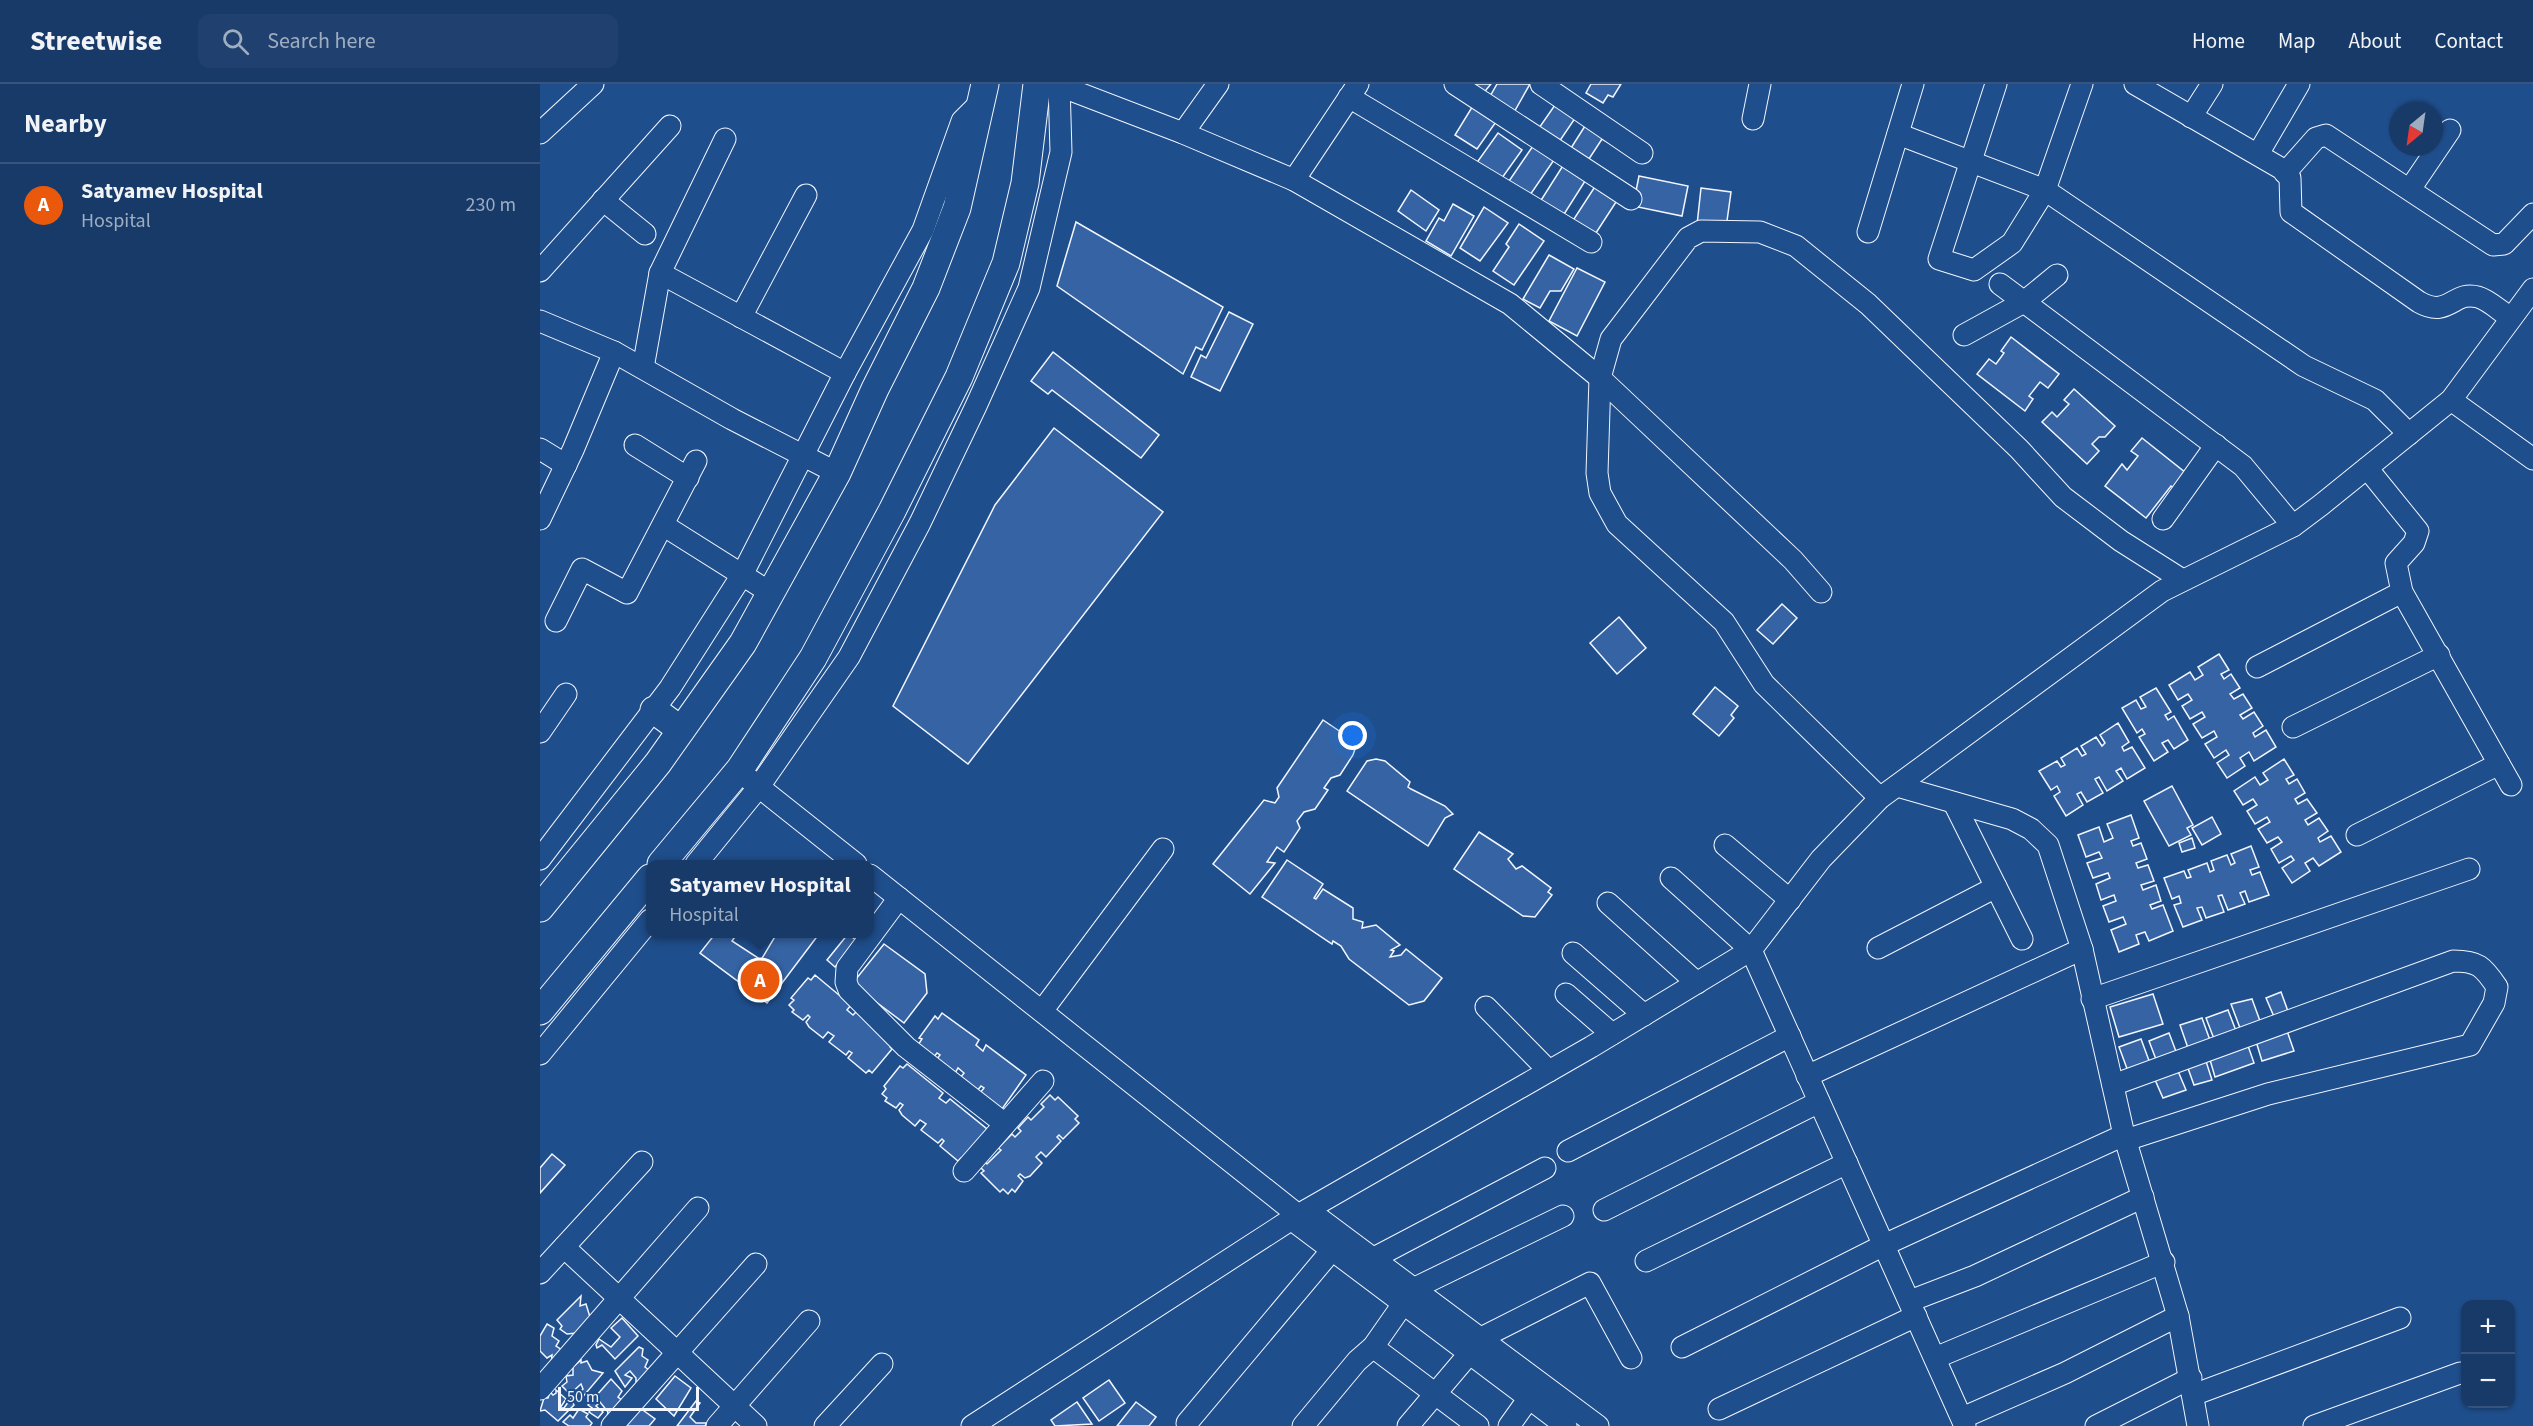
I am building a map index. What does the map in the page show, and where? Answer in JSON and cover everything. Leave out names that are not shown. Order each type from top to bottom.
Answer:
[{"type":"main road","points":[[665,860],[749,779],[913,470],[959,377],[1006,263],[1025,183],[1053,84]]},
{"type":"main road","points":[[543,896],[658,763],[743,643],[837,473],[875,389],[926,288],[957,208],[982,90]]},
{"type":"main road","points":[[654,710],[681,730]]},
{"type":"main road","points":[[540,1011],[646,884]]},
{"type":"street","points":[[540,133],[593,84]]},
{"type":"street","points":[[698,860],[749,779],[849,657],[920,523],[1008,334],[1029,288],[1061,152],[1053,84],[1183,133],[1294,180],[1510,304],[1600,378],[1792,560],[1821,592]]},
{"type":"street","points":[[1183,133],[1218,84]]},
{"type":"street","points":[[1455,84],[1631,199]]},
{"type":"street","points":[[1541,84],[1642,153]]},
{"type":"street","points":[[1753,119],[1760,84]]},
{"type":"street","points":[[1868,232],[1913,84]]},
{"type":"street","points":[[1996,84],[1939,259],[1974,270],[2012,243],[2045,190],[2080,85]]},
{"type":"street","points":[[2135,84],[2258,154],[2285,173],[2290,178],[2291,212],[2419,302],[2431,308],[2441,308],[2466,296],[2480,297],[2511,318]]},
{"type":"street","points":[[2191,117],[2211,84]]},
{"type":"street","points":[[2258,154],[2299,84]]},
{"type":"street","points":[[540,859],[654,710],[742,575],[923,230],[962,121],[982,90]]},
{"type":"street","points":[[1294,180],[1354,90],[1591,242]]},
{"type":"street","points":[[540,271],[670,126]]},
{"type":"street","points":[[2410,189],[2450,130]]},
{"type":"street","points":[[1898,135],[1970,164],[2045,190],[2304,366],[2375,399],[2409,434]]},
{"type":"street","points":[[2285,173],[2316,138],[2326,135],[2493,245],[2504,244],[2533,214]]},
{"type":"street","points":[[643,368],[660,273],[725,139]]},
{"type":"street","points":[[741,317],[806,195]]},
{"type":"street","points":[[603,200],[645,234]]},
{"type":"street","points":[[2181,579],[2121,541],[2063,497],[2019,449],[1868,304],[1796,246],[1782,240],[1760,232],[1701,231],[1688,238],[1611,339],[1600,378],[1597,473],[1600,493],[1617,524],[1724,622],[1764,684],[1888,792],[1954,802],[2012,819],[2031,829],[2048,845],[2082,949],[2125,1137],[2164,1262],[2178,1316],[2198,1426]]},
{"type":"street","points":[[660,273],[846,373]]},
{"type":"street","points":[[1964,335],[2024,302],[2057,275]]},
{"type":"street","points":[[2000,284],[2243,466],[2293,526]]},
{"type":"street","points":[[972,1426],[1299,1215],[1549,1071],[1751,950],[1821,859],[1888,792],[2181,579],[2293,526],[2451,400],[2533,288]]},
{"type":"street","points":[[540,321],[614,352],[732,419],[837,473]]},
{"type":"street","points":[[982,322],[1008,334]]},
{"type":"street","points":[[540,519],[566,465],[614,352]]},
{"type":"street","points":[[2451,400],[2533,459]]},
{"type":"street","points":[[556,621],[582,569],[627,593],[692,470],[635,445]]},
{"type":"street","points":[[2163,519],[2216,445]]},
{"type":"street","points":[[540,449],[566,465]]},
{"type":"street","points":[[2367,468],[2418,531],[2414,543],[2396,563],[2402,592],[2511,785]]},
{"type":"street","points":[[663,525],[771,593]]},
{"type":"street","points":[[2257,667],[2402,592]]},
{"type":"street","points":[[2293,727],[2439,655]]},
{"type":"street","points":[[540,732],[566,694]]},
{"type":"street","points":[[2357,835],[2499,764]]},
{"type":"street","points":[[749,779],[851,860]]},
{"type":"street","points":[[1954,802],[2022,939]]},
{"type":"street","points":[[1725,845],[1790,900]]},
{"type":"street","points":[[1042,1011],[1163,849]]},
{"type":"street","points":[[2092,999],[2469,869]]},
{"type":"street","points":[[874,878],[1299,1215],[1332,1250],[1409,1296],[1475,1346],[1598,1426]]},
{"type":"street","points":[[1671,879],[1751,950],[1963,1422],[2178,1316]]},
{"type":"street","points":[[1878,948],[1996,887]]},
{"type":"street","points":[[874,932],[899,898]]},
{"type":"street","points":[[1608,903],[1697,983]]},
{"type":"street","points":[[540,1054],[646,926]]},
{"type":"street","points":[[869,938],[847,968],[846,982],[849,990],[906,1047],[1005,1124]]},
{"type":"street","points":[[598,941],[619,958]]},
{"type":"street","points":[[1807,1076],[2082,949]]},
{"type":"street","points":[[1574,953],[1644,1015]]},
{"type":"street","points":[[1682,1347],[1884,1245],[2125,1137],[2268,1094],[2469,1045],[2494,1004],[2497,987],[2486,970],[2471,961],[2453,961],[2113,1084]]},
{"type":"street","points":[[1566,994],[1612,1034]]},
{"type":"street","points":[[1486,1007],[1549,1071]]},
{"type":"street","points":[[1568,1151],[1790,1036]]},
{"type":"street","points":[[964,1171],[1043,1081]]},
{"type":"street","points":[[1604,1210],[1819,1102]]},
{"type":"street","points":[[540,1273],[642,1162]]},
{"type":"street","points":[[1646,1262],[1847,1162]]},
{"type":"street","points":[[1374,1258],[1545,1168]]},
{"type":"street","points":[[1719,1409],[1975,1276],[2143,1197]]},
{"type":"street","points":[[540,1389],[698,1208]]},
{"type":"street","points":[[1299,1215],[1374,1258],[1409,1296]]},
{"type":"street","points":[[1303,1426],[1356,1361],[1373,1347],[1409,1296],[1563,1216]]},
{"type":"street","points":[[564,1247],[756,1426]]},
{"type":"street","points":[[1187,1423],[1332,1250]]},
{"type":"street","points":[[1935,1358],[2164,1262]]},
{"type":"street","points":[[612,1426],[756,1264]]},
{"type":"street","points":[[1408,1426],[1475,1346],[1590,1283],[1631,1358]]},
{"type":"street","points":[[2096,1426],[2192,1387],[2400,1318]]},
{"type":"street","points":[[717,1426],[809,1321]]},
{"type":"street","points":[[1475,1346],[1529,1398],[1566,1426]]},
{"type":"street","points":[[1373,1347],[1478,1426]]},
{"type":"street","points":[[825,1426],[882,1364]]},
{"type":"street","points":[[2314,1426],[2460,1373]]},
{"type":"street","points":[[1509,1426],[1529,1398]]},
{"type":"building","points":[[1465,84],[1491,84],[1481,96]]},
{"type":"building","points":[[1497,84],[1530,84],[1513,114],[1488,100]]},
{"type":"building","points":[[1591,84],[1621,84],[1613,97],[1608,95],[1603,103],[1586,93]]},
{"type":"building","points":[[1564,92],[1584,105],[1559,142],[1539,128]]},
{"type":"building","points":[[1474,104],[1498,119],[1477,149],[1455,135]]},
{"type":"building","points":[[1592,115],[1609,143],[1602,139],[1589,159],[1571,148]]},
{"type":"building","points":[[1498,133],[1522,150],[1497,185],[1473,168]]},
{"type":"building","points":[[1535,143],[1556,157],[1528,198],[1507,184]]},
{"type":"building","points":[[1564,164],[1587,178],[1561,219],[1538,205]]},
{"type":"building","points":[[1639,176],[1688,186],[1682,216],[1633,206]]},
{"type":"building","points":[[1596,185],[1618,199],[1594,236],[1572,222]]},
{"type":"building","points":[[1701,188],[1731,192],[1726,228],[1697,225]]},
{"type":"building","points":[[1411,190],[1439,210],[1426,231],[1398,211]]},
{"type":"building","points":[[1453,204],[1474,216],[1451,256],[1426,241],[1439,218],[1444,221]]},
{"type":"building","points":[[1484,207],[1508,223],[1480,261],[1460,248]]},
{"type":"building","points":[[1076,222],[1223,307],[1202,350],[1196,347],[1183,374],[1057,286]]},
{"type":"building","points":[[1519,224],[1544,241],[1514,285],[1493,271],[1509,247],[1506,244]]},
{"type":"building","points":[[1549,255],[1574,269],[1561,291],[1550,291],[1540,308],[1523,299]]},
{"type":"building","points":[[1577,268],[1605,282],[1577,336],[1549,321]]},
{"type":"building","points":[[1229,312],[1253,324],[1220,391],[1191,377],[1201,355],[1206,358]]},
{"type":"building","points":[[2011,337],[2059,374],[2048,388],[2040,382],[2029,396],[2033,399],[2025,411],[1977,374],[1989,359],[1996,364],[2004,353],[2001,351]]},
{"type":"building","points":[[1053,352],[1159,435],[1141,458],[1052,390],[1048,394],[1031,381]]},
{"type":"building","points":[[2074,389],[2115,426],[2105,437],[2099,437],[2092,444],[2099,451],[2087,464],[2042,422],[2052,412],[2057,417],[2069,404],[2064,400]]},
{"type":"building","points":[[1054,428],[1163,512],[968,764],[893,706],[995,505]]},
{"type":"building","points":[[2142,438],[2191,477],[2180,492],[2171,486],[2146,518],[2105,486],[2122,464],[2127,470],[2138,456],[2131,451]]},
{"type":"building","points":[[1782,604],[1797,618],[1773,644],[1757,630]]},
{"type":"building","points":[[1619,617],[1646,648],[1617,674],[1590,643]]},
{"type":"building","points":[[2219,654],[2229,670],[2221,674],[2224,679],[2231,674],[2240,688],[2230,694],[2234,699],[2243,694],[2252,708],[2240,715],[2243,719],[2254,712],[2263,726],[2253,733],[2255,737],[2266,730],[2276,747],[2254,761],[2249,752],[2240,758],[2245,766],[2227,778],[2217,763],[2229,755],[2226,750],[2214,758],[2205,744],[2217,737],[2214,731],[2202,738],[2193,724],[2205,717],[2202,712],[2190,719],[2182,706],[2192,700],[2188,694],[2178,700],[2169,685],[2190,672],[2195,680],[2203,675],[2198,667]]},
{"type":"building","points":[[1715,687],[1738,706],[1731,715],[1734,718],[1719,736],[1693,714]]},
{"type":"building","points":[[2156,688],[2171,712],[2165,715],[2168,720],[2174,716],[2188,740],[2174,749],[2168,740],[2162,743],[2168,752],[2154,761],[2139,737],[2145,734],[2142,729],[2137,733],[2122,708],[2136,700],[2141,709],[2146,707],[2140,697]]},
{"type":"building","points":[[1323,720],[1357,743],[1353,755],[1340,775],[1331,778],[1324,788],[1328,790],[1315,809],[1304,812],[1297,821],[1300,828],[1284,852],[1277,847],[1267,862],[1275,863],[1250,894],[1213,864],[1264,800],[1275,803],[1279,797],[1277,788]]},
{"type":"building","points":[[2118,723],[2129,742],[2122,747],[2124,751],[2132,747],[2145,768],[2127,779],[2121,768],[2116,771],[2123,781],[2107,791],[2099,777],[2095,779],[2103,793],[2087,802],[2081,792],[2077,794],[2083,805],[2066,816],[2054,796],[2060,792],[2057,786],[2051,790],[2039,771],[2057,761],[2061,767],[2065,765],[2061,758],[2077,748],[2082,756],[2086,754],[2081,746],[2096,737],[2102,746],[2105,743],[2100,735]]},
{"type":"building","points":[[1376,759],[1385,761],[1410,782],[1408,787],[1445,806],[1453,814],[1445,818],[1428,846],[1347,791],[1367,761]]},
{"type":"building","points":[[2284,759],[2294,775],[2286,779],[2289,784],[2297,779],[2305,793],[2295,799],[2298,804],[2307,799],[2317,813],[2305,820],[2308,825],[2319,818],[2328,831],[2318,838],[2320,842],[2331,836],[2341,852],[2319,866],[2313,858],[2305,863],[2310,871],[2292,883],[2282,868],[2294,860],[2291,856],[2279,863],[2271,849],[2282,842],[2278,837],[2267,843],[2258,829],[2270,822],[2267,817],[2255,824],[2247,811],[2257,805],[2253,799],[2243,805],[2234,791],[2255,777],[2260,785],[2268,780],[2263,773]]},
{"type":"building","points":[[2172,786],[2193,825],[2187,828],[2191,835],[2169,846],[2144,801]]},
{"type":"building","points":[[2131,815],[2139,838],[2131,841],[2133,846],[2141,843],[2147,859],[2136,863],[2138,868],[2148,865],[2154,881],[2141,885],[2143,890],[2156,885],[2161,901],[2150,905],[2152,909],[2163,905],[2173,931],[2149,941],[2145,932],[2136,935],[2139,944],[2119,952],[2111,930],[2126,924],[2123,917],[2109,922],[2103,906],[2116,901],[2114,895],[2101,900],[2096,884],[2110,878],[2108,873],[2093,878],[2087,863],[2102,858],[2099,852],[2086,857],[2078,835],[2099,827],[2104,842],[2113,838],[2107,824]]},
{"type":"building","points":[[2212,817],[2221,834],[2202,845],[2192,828]]},
{"type":"building","points":[[1479,832],[1513,854],[1508,859],[1516,869],[1522,866],[1551,888],[1548,892],[1552,895],[1535,917],[1523,916],[1454,869]]},
{"type":"building","points":[[2192,838],[2195,848],[2182,852],[2179,843]]},
{"type":"building","points":[[2251,846],[2259,867],[2250,870],[2252,875],[2260,872],[2269,895],[2249,902],[2245,891],[2240,893],[2245,904],[2228,910],[2222,895],[2218,896],[2224,912],[2206,918],[2202,907],[2197,908],[2202,920],[2183,927],[2174,905],[2181,903],[2179,896],[2172,899],[2164,878],[2184,871],[2187,878],[2191,877],[2188,870],[2207,863],[2210,872],[2214,870],[2211,861],[2227,855],[2231,865],[2235,863],[2231,854]]},
{"type":"building","points":[[1287,860],[1323,884],[1314,898],[1316,899],[1323,889],[1353,908],[1353,919],[1363,922],[1362,928],[1376,925],[1400,945],[1391,950],[1394,951],[1390,957],[1401,955],[1406,949],[1442,978],[1424,1001],[1409,1005],[1349,959],[1341,946],[1333,941],[1332,944],[1262,897]]},
{"type":"building","points":[[712,938],[734,938],[732,941],[761,960],[774,938],[816,938],[767,1003],[700,953]]},
{"type":"building","points":[[845,938],[853,938],[857,941],[835,967],[827,960]]},
{"type":"building","points":[[884,944],[925,974],[927,993],[904,1023],[852,984]]},
{"type":"building","points":[[815,975],[851,1005],[847,1010],[853,1015],[857,1011],[894,1041],[890,1047],[892,1049],[872,1073],[869,1070],[866,1073],[848,1058],[852,1053],[849,1051],[846,1055],[829,1042],[834,1036],[828,1032],[823,1038],[809,1027],[806,1022],[810,1017],[808,1015],[803,1020],[792,1012],[794,1010],[789,1005],[794,1000],[791,998],[808,978],[811,980]]},
{"type":"building","points":[[2281,992],[2289,1014],[2275,1019],[2266,998]]},
{"type":"building","points":[[2153,994],[2163,1024],[2119,1037],[2110,1007]]},
{"type":"building","points":[[2252,999],[2260,1021],[2240,1028],[2231,1004]]},
{"type":"building","points":[[2228,1010],[2238,1036],[2216,1044],[2206,1018]]},
{"type":"building","points":[[942,1013],[979,1040],[976,1045],[983,1051],[986,1045],[1026,1075],[1002,1109],[980,1093],[984,1088],[981,1086],[977,1091],[960,1078],[964,1073],[958,1068],[954,1075],[936,1060],[940,1055],[937,1053],[933,1058],[918,1045],[922,1039],[919,1038],[935,1016],[938,1019]]},
{"type":"building","points":[[2202,1018],[2211,1043],[2189,1051],[2180,1025]]},
{"type":"building","points":[[2286,1028],[2294,1051],[2262,1061],[2255,1038]]},
{"type":"building","points":[[2169,1033],[2177,1054],[2157,1062],[2149,1041]]},
{"type":"building","points":[[2141,1039],[2151,1066],[2129,1074],[2119,1047]]},
{"type":"building","points":[[2246,1040],[2254,1063],[2215,1077],[2208,1053]]},
{"type":"building","points":[[2204,1055],[2212,1080],[2194,1085],[2185,1060]]},
{"type":"building","points":[[907,1064],[943,1093],[939,1098],[946,1103],[950,1099],[987,1129],[965,1161],[961,1158],[958,1161],[940,1146],[944,1141],[942,1139],[938,1143],[921,1130],[926,1124],[920,1120],[915,1126],[902,1115],[899,1110],[903,1105],[900,1103],[896,1108],[885,1101],[887,1098],[882,1094],[886,1089],[884,1086],[900,1066],[903,1068]]},
{"type":"building","points":[[2175,1064],[2186,1090],[2163,1098],[2152,1073]]},
{"type":"building","points":[[1050,1095],[1055,1100],[1058,1097],[1078,1116],[1075,1119],[1079,1123],[1063,1139],[1059,1135],[1057,1137],[1061,1141],[1046,1157],[1041,1152],[1036,1157],[1042,1163],[1030,1176],[1025,1178],[1020,1174],[1018,1176],[1023,1181],[1015,1192],[1012,1189],[1008,1194],[1003,1189],[1000,1192],[981,1173],[984,1171],[980,1167],[985,1162],[987,1164],[1001,1150],[998,1148],[1012,1134],[1015,1137],[1021,1131],[1018,1128],[1028,1117],[1031,1120],[1044,1107],[1041,1104]]},
{"type":"building","points":[[552,1154],[565,1165],[540,1193],[540,1168]]},
{"type":"building","points":[[581,1296],[580,1306],[586,1304],[590,1317],[577,1333],[567,1334],[560,1329],[562,1326],[557,1320]]},
{"type":"building","points":[[622,1318],[638,1336],[615,1359],[602,1345],[597,1348],[596,1345],[599,1339],[611,1347],[620,1337],[611,1328]]},
{"type":"building","points":[[547,1324],[554,1328],[552,1336],[559,1341],[556,1346],[562,1350],[551,1366],[552,1355],[547,1358],[540,1351],[540,1336]]},
{"type":"building","points":[[639,1347],[643,1349],[642,1356],[648,1360],[645,1367],[649,1370],[636,1385],[636,1378],[630,1371],[625,1375],[632,1378],[625,1387],[615,1371]]},
{"type":"building","points":[[581,1360],[581,1363],[587,1361],[592,1370],[603,1373],[581,1399],[577,1395],[583,1389],[581,1384],[570,1394],[562,1386],[567,1382],[566,1376],[573,1375],[573,1367]]},
{"type":"building","points":[[675,1376],[691,1388],[674,1416],[656,1399]]},
{"type":"building","points":[[611,1379],[622,1391],[618,1397],[624,1402],[607,1417],[608,1412],[600,1402],[596,1406],[603,1412],[598,1418],[589,1412],[592,1408],[588,1405]]},
{"type":"building","points":[[1109,1380],[1125,1403],[1099,1421],[1083,1398]]},
{"type":"building","points":[[556,1390],[566,1399],[560,1408],[564,1408],[571,1398],[574,1405],[558,1421],[545,1410],[540,1411],[544,1398],[548,1398],[550,1392],[553,1395],[556,1393]]},
{"type":"building","points":[[696,1401],[700,1403],[690,1417],[696,1423],[707,1423],[705,1426],[677,1426]]},
{"type":"building","points":[[1077,1402],[1092,1424],[1055,1426],[1051,1420]]},
{"type":"building","points":[[1136,1402],[1156,1417],[1149,1426],[1117,1426]]},
{"type":"building","points":[[640,1408],[655,1419],[649,1426],[625,1426]]},
{"type":"building","points":[[579,1409],[588,1414],[586,1417],[592,1423],[590,1426],[569,1426],[563,1422],[570,1415],[573,1418]]},
{"type":"place","name":"Satyamev Hospital","points":[[760,980]]}]
